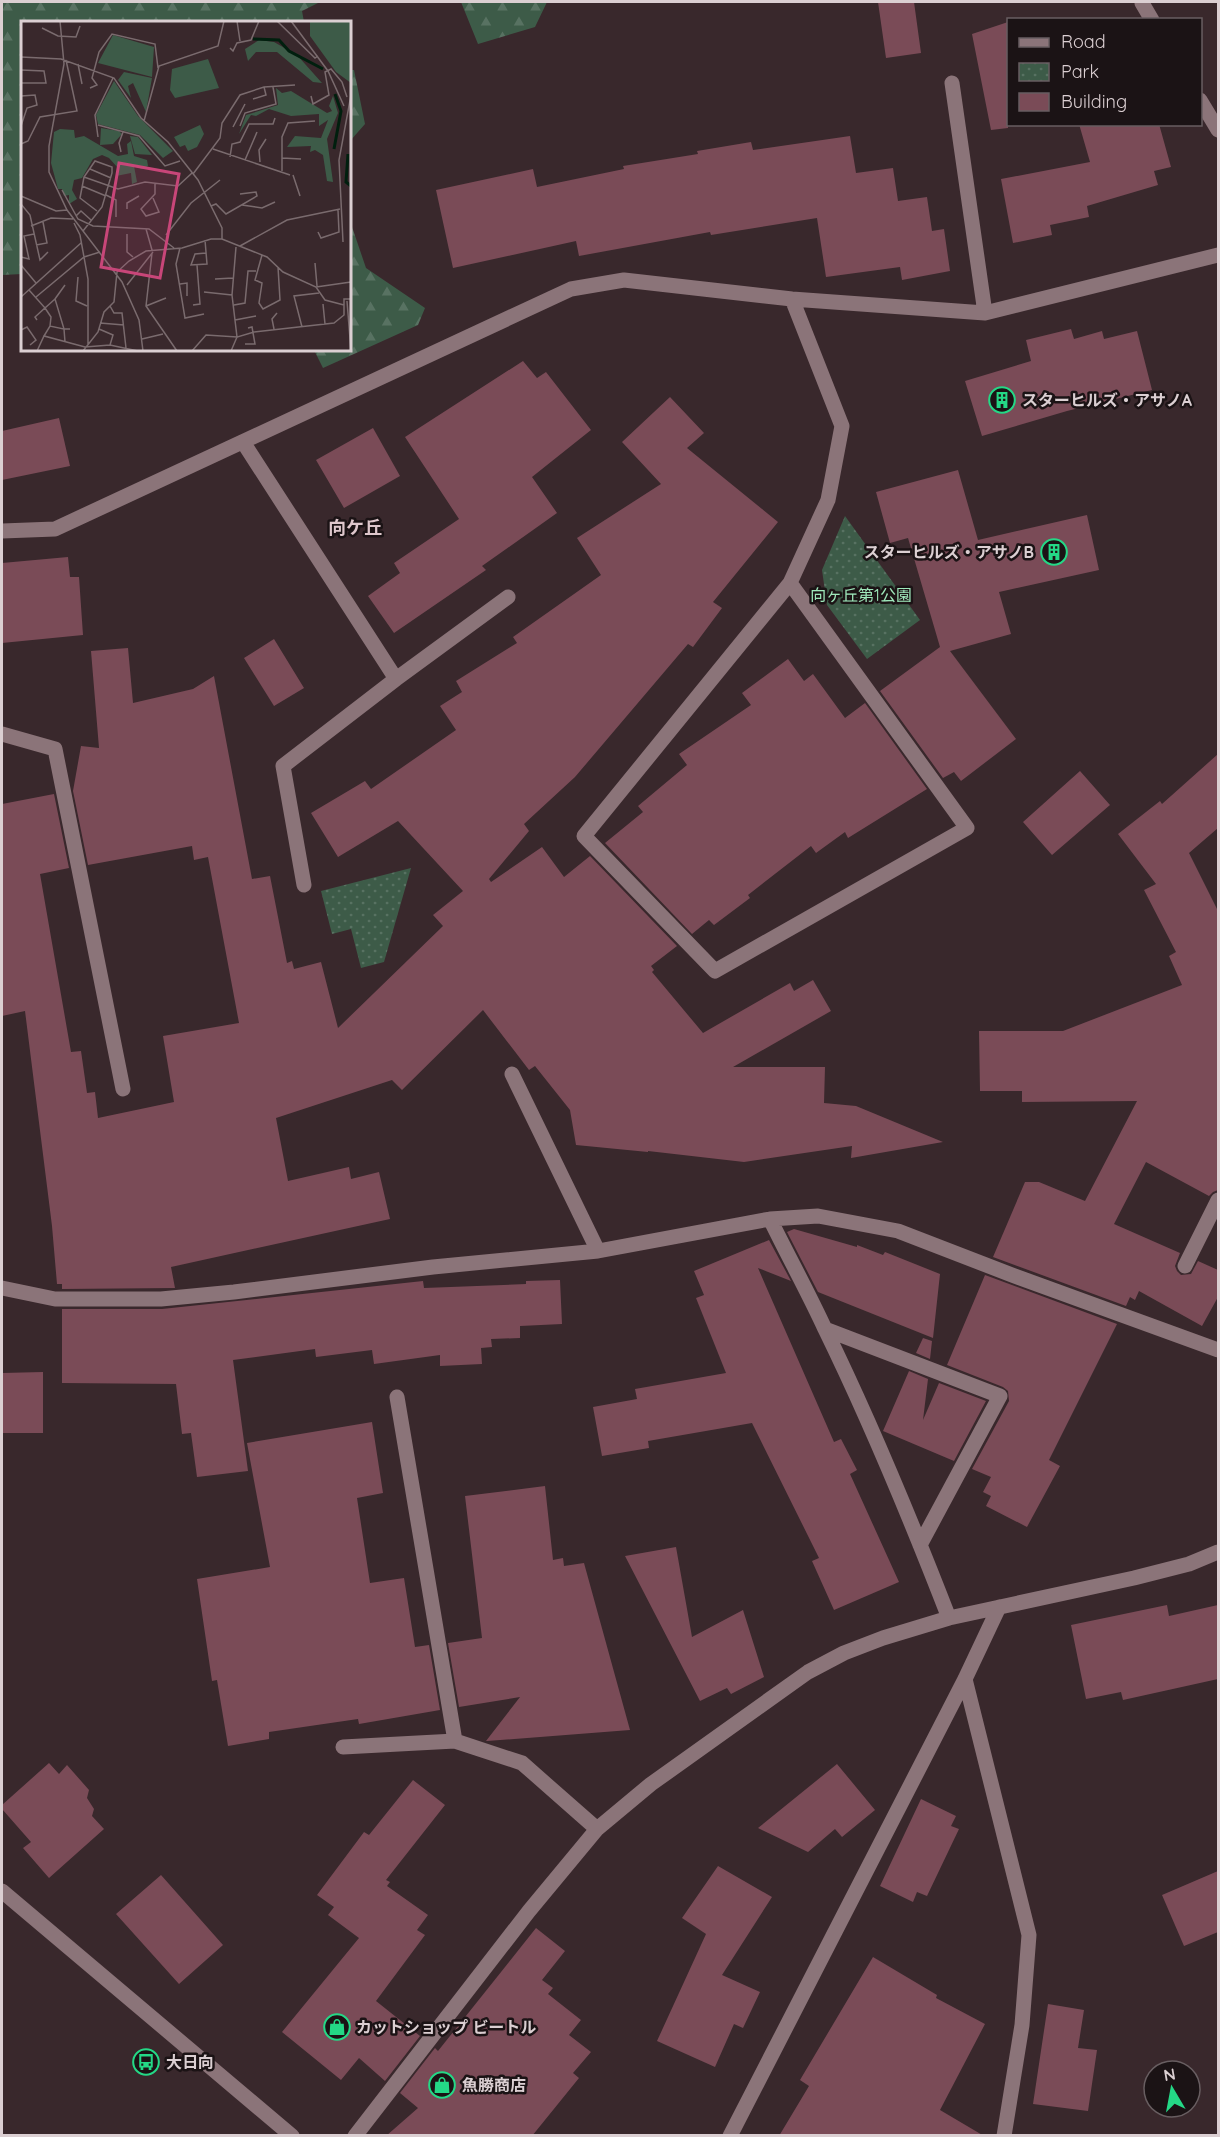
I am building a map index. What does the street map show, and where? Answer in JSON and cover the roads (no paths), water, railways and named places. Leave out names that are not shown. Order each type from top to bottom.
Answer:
[{"type":"street","points":[[1142,3],[1151,18]]},
{"type":"street","points":[[952,83],[985,313]]},
{"type":"street","points":[[1202,103],[1218,130]]},
{"type":"street","points":[[2,531],[55,529],[571,289],[624,280],[792,299],[985,313],[1218,255]]},
{"type":"street","points":[[790,583],[967,828],[715,971],[584,836],[790,583],[828,500],[842,426],[792,299]]},
{"type":"street","points":[[243,442],[396,679]]},
{"type":"street","points":[[304,885],[283,766],[508,597]]},
{"type":"street","points":[[2,734],[55,749],[123,1089]]},
{"type":"street","points":[[512,1074],[598,1251]]},
{"type":"street","points":[[1185,1266],[1218,1200]]},
{"type":"street","points":[[2,1288],[55,1299],[161,1299],[598,1251],[770,1220],[818,1216],[897,1231],[1218,1350]]},
{"type":"street","points":[[770,1220],[825,1329],[920,1545],[949,1618]]},
{"type":"street","points":[[825,1329],[1000,1396],[920,1545]]},
{"type":"street","points":[[397,1397],[455,1741]]},
{"type":"street","points":[[355,2136],[529,1911],[597,1829],[651,1784],[807,1672],[844,1653],[883,1638],[949,1618],[1134,1578],[1189,1564],[1218,1552]]},
{"type":"street","points":[[730,2136],[965,1680],[999,1607]]},
{"type":"street","points":[[965,1680],[1029,1935],[1022,2025],[1004,2136]]},
{"type":"street","points":[[343,1747],[455,1741],[522,1764],[597,1829]]},
{"type":"street","points":[[2,1891],[292,2136]]},
{"type":"place","name":"スターヒルズ・アサノA","points":[[1002,400]]},
{"type":"place","name":"スターヒルズ・アサノB","points":[[1054,552]]},
{"type":"place","name":"カットショップ ビートル","points":[[337,2027]]},
{"type":"place","name":"大日向","points":[[146,2062]]},
{"type":"place","name":"魚勝商店","points":[[442,2085]]},
{"type":"district","name":"向ケ丘","points":[[355,527]]},
{"type":"park label","name":"向ヶ丘第1公園","points":[[861,595]]}]
